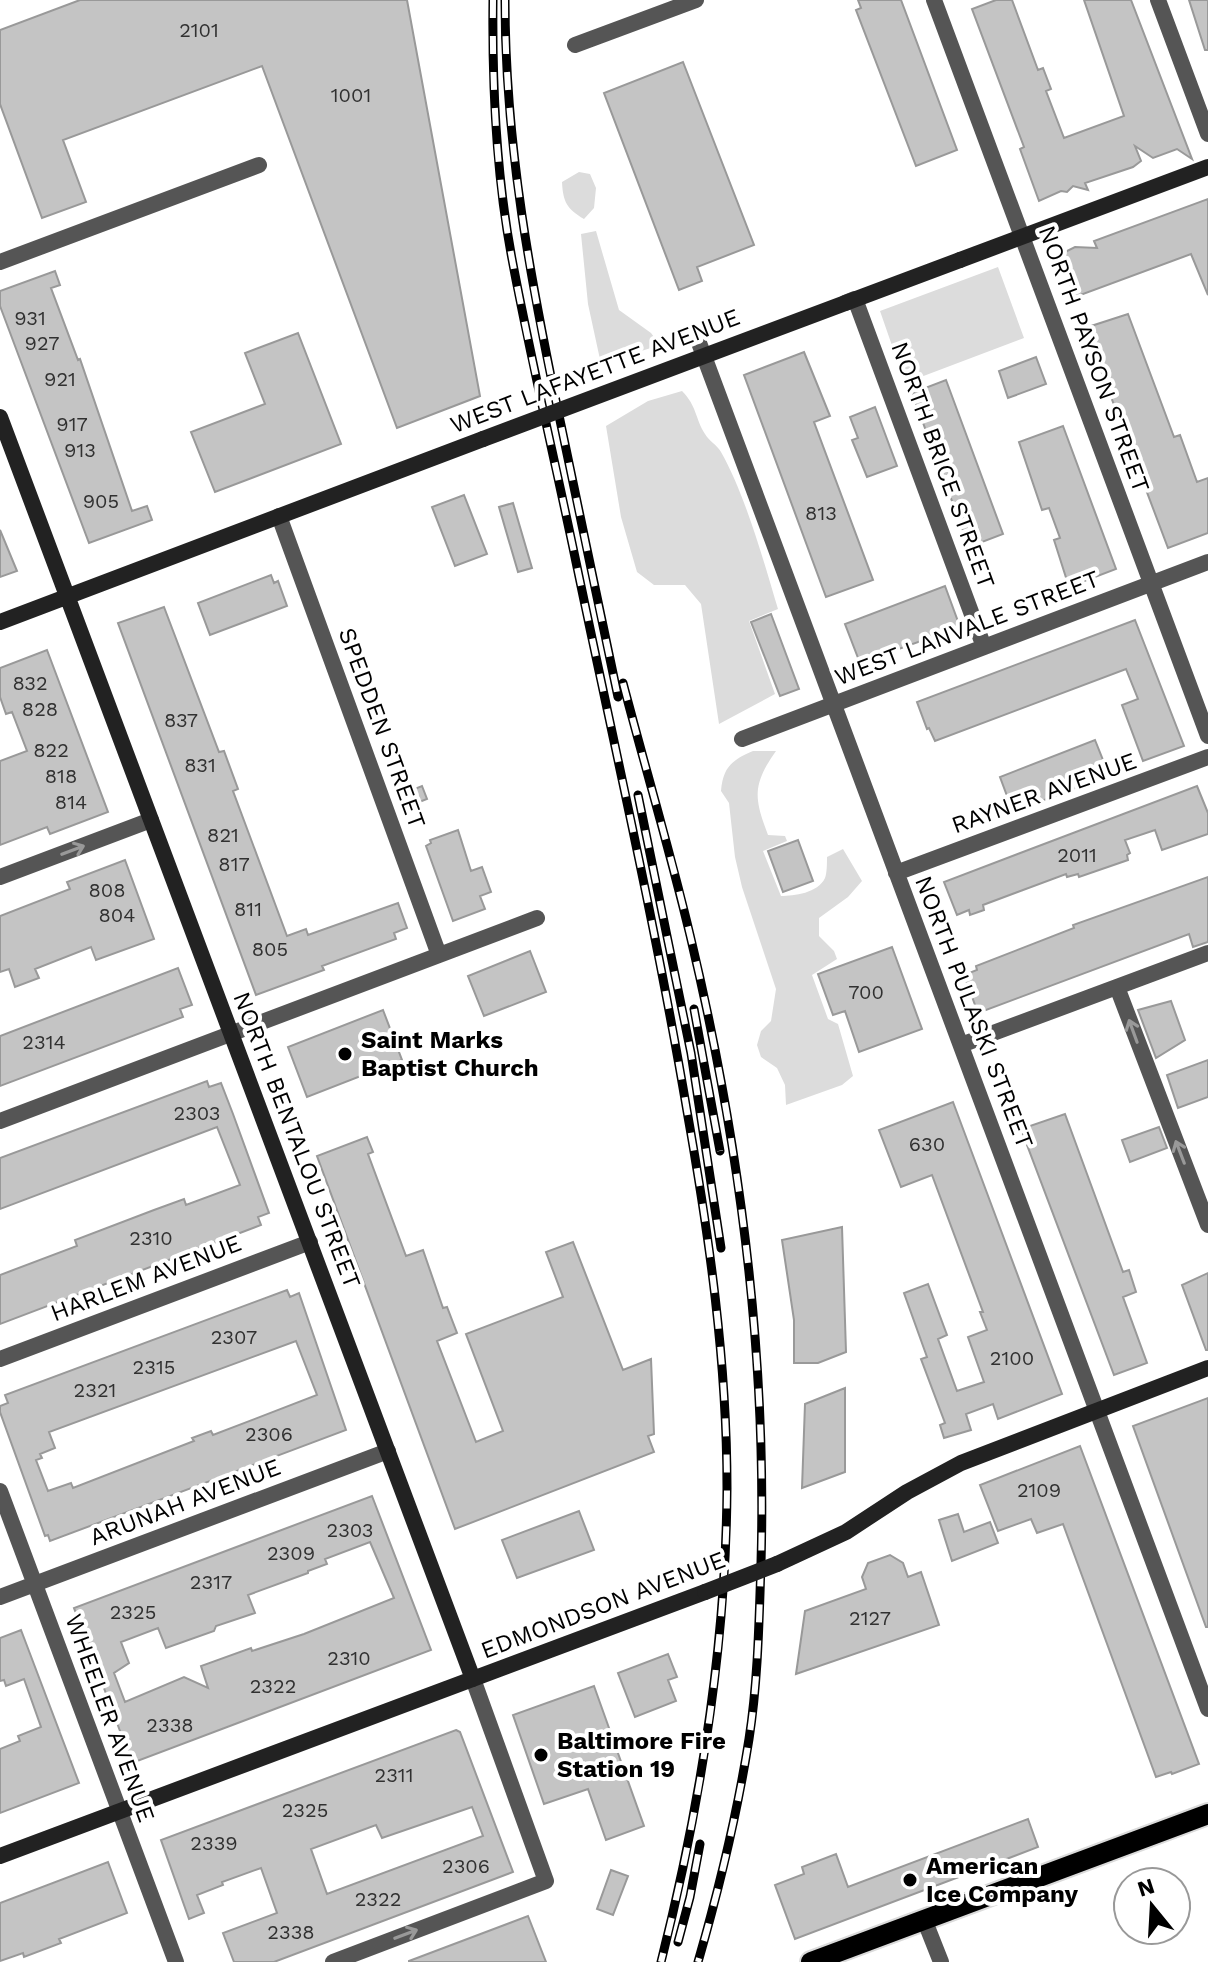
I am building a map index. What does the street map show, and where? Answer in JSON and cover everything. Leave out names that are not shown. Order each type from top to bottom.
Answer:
[{"type":"main road","name":"WEST LAFAYETTE AVENUE","points":[[0,622],[1208,167]]},
{"type":"main road","name":"NORTH BENTALOU STREET","points":[[0,417],[473,1679]]},
{"type":"main road","name":"EDMONDSON AVENUE","points":[[0,1856],[777,1564],[829,1541],[907,1492],[961,1463],[1208,1368]]},
{"type":"main road","points":[[811,1962],[1208,1814]]},
{"type":"street","points":[[575,45],[696,0]]},
{"type":"street","name":"NORTH PAYSON STREET","points":[[934,0],[1208,736]]},
{"type":"street","points":[[1158,0],[1208,134]]},
{"type":"street","points":[[0,262],[259,165]]},
{"type":"street","name":"WEST LAFAYETTE AVENUE","points":[[704,357],[855,299]]},
{"type":"street","name":"NORTH BRICE STREET","points":[[855,299],[984,647]]},
{"type":"street","name":"NORTH PULASKI STREET","points":[[695,332],[1208,1709]]},
{"type":"street","name":"SPEDDEN STREET","points":[[279,516],[439,955]]},
{"type":"street","name":"WEST LANVALE STREET","points":[[742,739],[1208,562]]},
{"type":"street","name":"RAYNER AVENUE","points":[[896,873],[1208,757]]},
{"type":"street","points":[[0,877],[151,820]]},
{"type":"street","points":[[0,1121],[537,918]]},
{"type":"street","points":[[961,1045],[1208,953]]},
{"type":"street","points":[[1117,987],[1208,1225]]},
{"type":"street","name":"HARLEM AVENUE","points":[[0,1359],[310,1242]]},
{"type":"street","name":"ARUNAH AVENUE","points":[[0,1597],[388,1451]]},
{"type":"street","name":"WHEELER AVENUE","points":[[0,1491],[176,1962]]},
{"type":"street","name":"NORTH BENTALOU STREET","points":[[333,1962],[546,1881],[473,1679]]},
{"type":"street","points":[[924,1919],[941,1962]]},
{"type":"shaded area","points":[[579,172],[590,174],[596,188],[594,208],[584,219],[567,204],[562,182]]},
{"type":"shaded area","points":[[596,231],[619,310],[651,333],[660,345],[601,364],[588,304],[581,234]]},
{"type":"shaded area","points":[[998,267],[1024,338],[905,383],[880,311]]},
{"type":"shaded area","points":[[682,391],[691,402],[705,434],[721,452],[730,469],[778,609],[749,621],[775,694],[719,724],[701,604],[685,585],[654,585],[637,572],[621,517],[606,426],[648,401]]},
{"type":"shaded area","points":[[753,751],[776,751],[759,783],[758,801],[768,835],[785,836],[787,841],[763,851],[781,896],[799,894],[817,887],[825,878],[827,857],[843,849],[862,881],[848,897],[819,918],[819,936],[834,951],[837,959],[812,975],[828,1019],[838,1024],[853,1076],[842,1085],[786,1105],[785,1085],[777,1068],[761,1057],[757,1045],[761,1031],[771,1021],[776,989],[742,887],[729,803],[721,791],[730,765]]},
{"type":"building","points":[[80,0],[407,0],[480,396],[397,428],[262,66],[63,140],[86,202],[42,218],[0,104],[0,30]]},
{"type":"building","points":[[858,0],[901,0],[957,150],[916,166],[856,10],[861,8]]},
{"type":"building","points":[[996,0],[1012,0],[1038,70],[1043,68],[1051,89],[1046,91],[1064,138],[1124,116],[1084,0],[1131,0],[1192,159],[1177,149],[1153,158],[1135,146],[1141,161],[1133,167],[1085,183],[1088,190],[1073,186],[1067,192],[1061,191],[1039,201],[1020,149],[1024,147],[972,9]]},
{"type":"building","points":[[1189,0],[1208,0],[1208,50],[1205,50]]},
{"type":"building","points":[[683,62],[754,245],[697,267],[702,281],[679,290],[604,93]]},
{"type":"building","points":[[1208,199],[1208,295],[1191,254],[1075,297],[1059,255],[1075,247],[1097,248],[1094,241]]},
{"type":"building","points":[[55,271],[60,285],[51,288],[80,359],[132,511],[147,506],[152,520],[89,543],[0,306],[0,291]]},
{"type":"building","points":[[1128,314],[1174,437],[1180,435],[1197,482],[1208,478],[1208,533],[1168,548],[1085,328]]},
{"type":"building","points":[[298,333],[341,444],[215,492],[191,432],[265,404],[245,353]]},
{"type":"building","points":[[804,352],[830,416],[814,422],[873,580],[826,597],[744,375]]},
{"type":"building","points":[[1036,357],[1046,384],[1008,398],[999,371]]},
{"type":"building","points":[[946,380],[1003,534],[969,547],[912,393]]},
{"type":"building","points":[[875,407],[897,466],[867,477],[852,440],[858,438],[850,417]]},
{"type":"building","points":[[1063,426],[1116,569],[1069,587],[1054,540],[1060,538],[1049,508],[1042,510],[1019,442]]},
{"type":"building","points":[[464,495],[487,554],[455,566],[432,507]]},
{"type":"building","points":[[513,503],[532,568],[518,572],[499,507]]},
{"type":"building","points":[[0,530],[17,571],[0,577]]},
{"type":"building","points":[[271,575],[274,583],[278,581],[287,606],[210,635],[198,603]]},
{"type":"building","points":[[945,586],[960,627],[860,663],[845,624]]},
{"type":"building","points":[[164,607],[219,752],[224,751],[238,789],[233,791],[287,936],[306,929],[308,935],[398,903],[407,928],[394,933],[396,939],[322,966],[324,970],[256,995],[118,623]]},
{"type":"building","points":[[771,614],[799,689],[780,696],[751,622]]},
{"type":"building","points":[[1135,620],[1184,746],[1143,761],[1122,705],[1138,699],[1126,669],[935,741],[927,729],[917,702]]},
{"type":"building","points":[[47,650],[108,812],[50,834],[47,827],[0,845],[0,761],[27,751],[12,712],[6,714],[0,697],[0,668]]},
{"type":"building","points":[[1095,740],[1109,775],[1013,812],[1000,777]]},
{"type":"building","points":[[422,786],[427,799],[412,805],[407,792]]},
{"type":"building","points":[[1197,786],[1208,813],[1208,834],[1162,850],[1155,830],[1125,840],[1130,853],[1128,860],[1079,877],[1078,874],[1067,877],[1066,874],[983,905],[984,910],[970,915],[969,910],[957,915],[944,882]]},
{"type":"building","points":[[458,830],[471,871],[482,867],[491,892],[480,896],[485,909],[453,921],[426,846],[431,843],[430,840]]},
{"type":"building","points":[[798,840],[813,881],[783,892],[768,851]]},
{"type":"building","points":[[125,860],[154,939],[96,960],[91,947],[35,969],[39,978],[15,987],[9,969],[0,972],[0,916],[70,889],[67,882]]},
{"type":"building","points":[[1208,877],[1208,942],[1193,947],[1189,934],[978,1013],[964,975],[977,970],[976,966],[1074,928],[1073,925]]},
{"type":"building","points":[[892,947],[922,1029],[859,1052],[845,1011],[833,1015],[818,974]]},
{"type":"building","points":[[530,951],[546,992],[484,1016],[468,976]]},
{"type":"building","points":[[178,968],[192,1005],[180,1009],[183,1017],[0,1086],[0,1036]]},
{"type":"building","points":[[1171,1001],[1185,1040],[1156,1058],[1138,1010]]},
{"type":"building","name":"Saint Marks Baptist Church","points":[[383,1010],[402,1060],[307,1097],[288,1047]]},
{"type":"building","points":[[1208,1060],[1208,1097],[1178,1108],[1167,1075]]},
{"type":"building","points":[[207,1081],[209,1087],[221,1083],[233,1114],[269,1213],[258,1217],[261,1225],[0,1324],[0,1275],[77,1246],[75,1240],[154,1210],[184,1199],[186,1205],[240,1185],[217,1127],[0,1209],[0,1158]]},
{"type":"building","points":[[953,1102],[1062,1394],[998,1419],[993,1404],[966,1414],[971,1430],[944,1438],[940,1425],[945,1423],[921,1359],[927,1357],[904,1293],[928,1284],[947,1335],[938,1339],[957,1391],[984,1382],[968,1337],[987,1330],[932,1175],[901,1187],[879,1130]]},
{"type":"building","points":[[1065,1114],[1123,1272],[1129,1270],[1136,1292],[1123,1297],[1147,1363],[1114,1375],[1021,1129]]},
{"type":"building","points":[[1159,1127],[1167,1148],[1130,1162],[1122,1140]]},
{"type":"building","points":[[367,1137],[373,1152],[368,1154],[406,1256],[423,1250],[443,1308],[447,1307],[457,1333],[437,1341],[476,1442],[503,1431],[466,1334],[563,1297],[546,1252],[573,1242],[623,1370],[651,1359],[654,1434],[648,1436],[654,1452],[455,1529],[317,1156]]},
{"type":"building","points":[[842,1227],[846,1352],[818,1363],[794,1363],[794,1320],[782,1240]]},
{"type":"building","points":[[1208,1273],[1208,1350],[1206,1350],[1182,1285]]},
{"type":"building","points":[[287,1290],[290,1297],[299,1293],[346,1430],[50,1541],[48,1535],[45,1536],[0,1412],[0,1406],[8,1403],[5,1395]],"holes":[[[296,1341],[317,1395],[213,1435],[211,1431],[192,1438],[194,1441],[73,1488],[71,1483],[48,1491],[36,1460],[42,1458],[40,1454],[55,1448],[49,1432]]]},
{"type":"building","points":[[845,1388],[845,1472],[802,1488],[805,1404]]},
{"type":"building","points":[[1208,1398],[1208,1627],[1206,1627],[1133,1426]]},
{"type":"building","points":[[1080,1446],[1199,1764],[1172,1774],[1156,1777],[1063,1524],[1037,1533],[1031,1519],[998,1531],[980,1485]]},
{"type":"building","points":[[372,1496],[431,1650],[132,1763],[74,1608]],"holes":[[[370,1542],[394,1598],[304,1634],[201,1666],[208,1688],[184,1677],[125,1702],[114,1673],[129,1663],[121,1642],[158,1628],[166,1648],[214,1631],[216,1626],[255,1613],[248,1595],[308,1573],[327,1564],[325,1559]]]},
{"type":"building","points":[[579,1511],[594,1550],[517,1578],[502,1540]]},
{"type":"building","points":[[958,1514],[964,1532],[990,1522],[998,1543],[952,1561],[939,1520]]},
{"type":"building","points":[[890,1555],[903,1563],[908,1577],[921,1572],[939,1625],[796,1674],[805,1611],[866,1589],[862,1577],[868,1563]]},
{"type":"building","points":[[21,1630],[79,1783],[0,1813],[0,1749],[20,1741],[18,1736],[41,1727],[24,1679],[6,1686],[4,1680],[0,1681],[0,1638]]},
{"type":"building","points":[[668,1654],[677,1677],[668,1680],[676,1701],[635,1717],[618,1673]]},
{"type":"building","points":[[594,1686],[644,1826],[606,1840],[588,1789],[544,1804],[513,1715]]},
{"type":"building","points":[[456,1730],[460,1732],[513,1872],[274,1962],[234,1962],[223,1933],[277,1913],[261,1868],[197,1895],[204,1913],[189,1919],[161,1840]],"holes":[[[472,1807],[483,1836],[327,1894],[311,1849],[376,1825],[382,1838]]]},
{"type":"building","name":"American Ice Company","points":[[1028,1819],[1038,1847],[795,1939],[775,1885],[804,1874],[802,1867],[836,1854],[848,1887]]},
{"type":"building","points":[[108,1862],[127,1913],[59,1939],[61,1943],[24,1957],[23,1953],[0,1961],[0,1903]]},
{"type":"building","points":[[611,1870],[628,1876],[613,1915],[597,1909]]},
{"type":"building","points":[[528,1916],[546,1962],[409,1962],[409,1961]]},
{"type":"railway","points":[[493,0],[496,130],[512,259],[662,973],[703,1204],[720,1346],[727,1488],[722,1608],[699,1786],[661,1962]]},
{"type":"railway","points":[[505,0],[510,108],[530,267],[618,697]]},
{"type":"railway","points":[[623,683],[690,935],[723,1090],[746,1247],[759,1405],[761,1563],[752,1717],[733,1824],[698,1962]]},
{"type":"railway","points":[[638,795],[691,1053],[721,1248]]},
{"type":"railway","points":[[694,1009],[720,1151]]},
{"type":"railway","points":[[678,1942],[700,1844]]},
{"type":"place","name":"Saint Marks Baptist Church","points":[[345,1054]]},
{"type":"place","name":"Baltimore Fire Station 19","points":[[541,1755]]},
{"type":"place","name":"American Ice Company","points":[[910,1880]]}]
